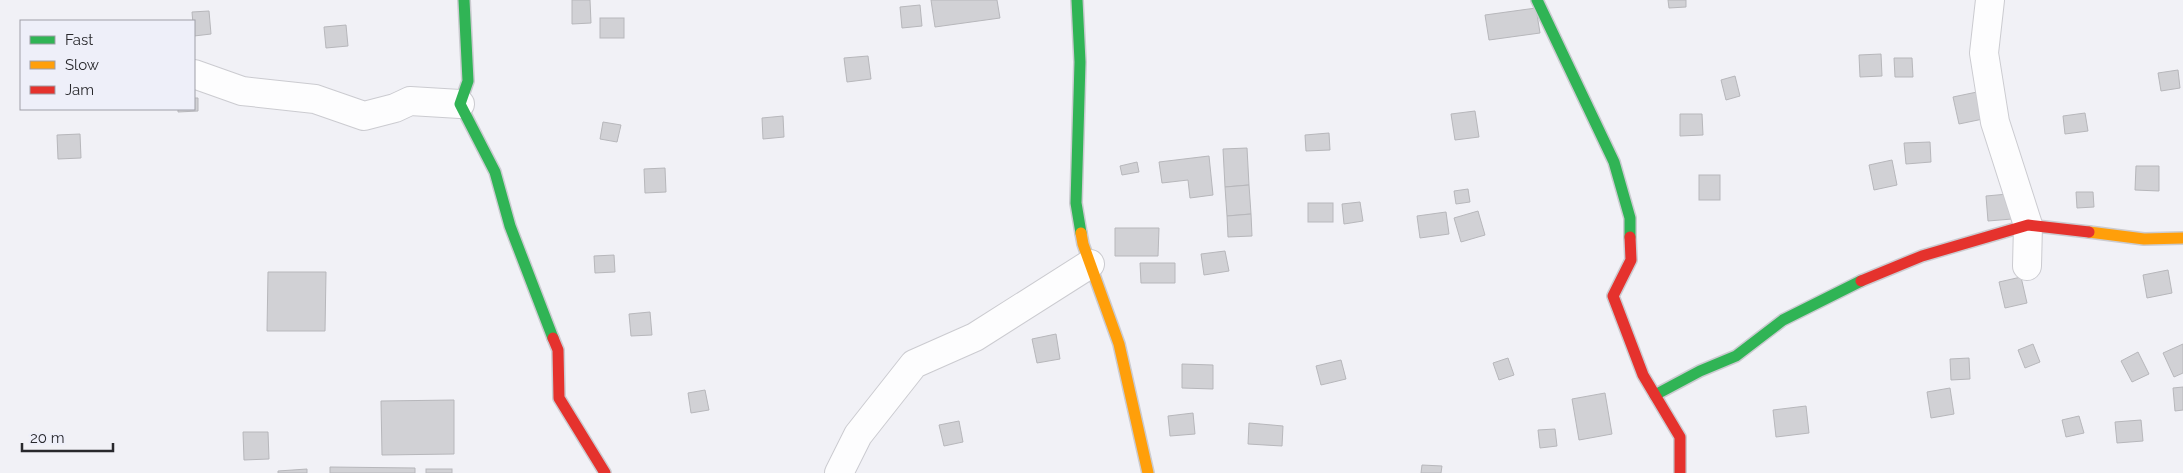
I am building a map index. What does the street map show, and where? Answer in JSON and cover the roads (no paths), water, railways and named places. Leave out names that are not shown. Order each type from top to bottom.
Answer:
[{"type":"street","points":[[464,0],[468,81],[460,104],[495,172],[510,226],[558,350],[559,398],[605,473]]},
{"type":"street","points":[[1077,0],[1080,62],[1076,203],[1083,244],[1119,344],[1148,473]]},
{"type":"street","points":[[1537,0],[1614,162],[1630,218],[1631,260],[1613,296],[1643,375],[1680,437],[1680,473]]},
{"type":"street","points":[[1990,0],[1984,53],[1995,122],[2028,224],[2027,266]]},
{"type":"street","points":[[195,74],[242,91],[315,100],[364,116],[410,102],[460,104]]},
{"type":"street","points":[[1655,395],[1700,371],[1736,356],[1783,320],[1860,281],[1922,256],[2028,224],[2144,239],[2183,238]]},
{"type":"street","points":[[839,473],[858,435],[914,364],[975,337],[1090,264]]}]
